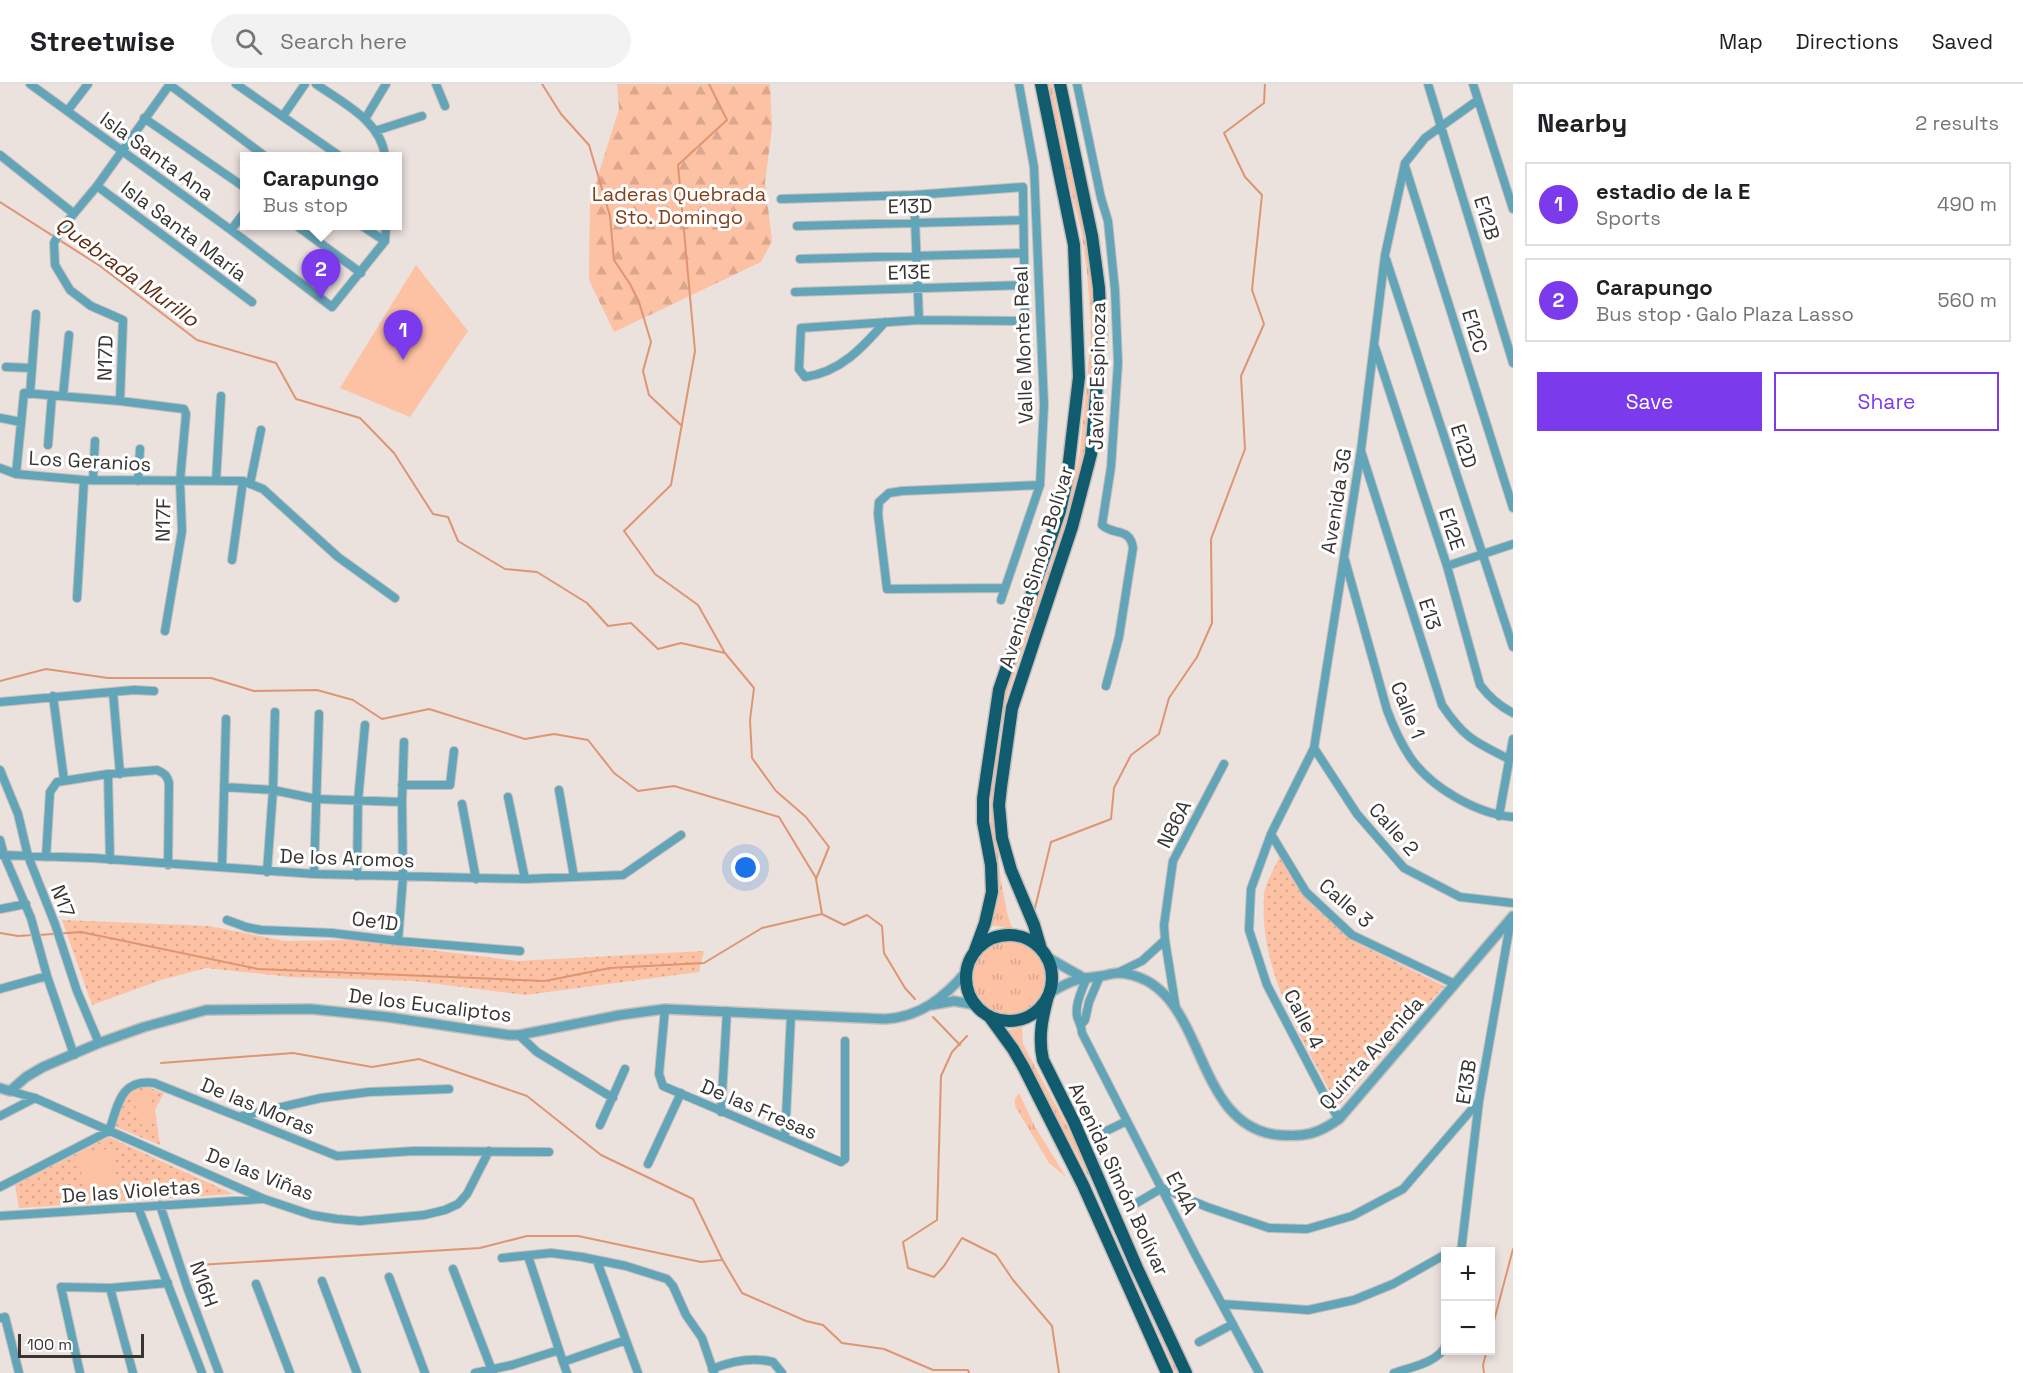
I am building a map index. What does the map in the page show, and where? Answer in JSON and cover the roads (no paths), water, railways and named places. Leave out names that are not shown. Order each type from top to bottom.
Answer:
[{"type":"highway","name":"Avenida Simón Bolívar","points":[[1041,84],[1074,245],[1079,377],[1067,479],[1060,511],[999,690],[983,799],[983,822],[991,865],[992,892],[985,924],[966,972],[966,984],[976,1005],[989,1016],[1024,1068],[1083,1185],[1167,1373]]},
{"type":"highway","name":"Avenida Simón Bolívar","points":[[1060,84],[1092,236],[1099,288],[1101,336],[1091,454],[1072,527],[1012,708],[999,805],[1002,838],[1011,870],[1052,977],[1041,1025],[1040,1049],[1043,1060],[1074,1122],[1137,1268],[1186,1373]]},
{"type":"highway","points":[[974,953],[988,941],[1006,935],[1025,939],[1044,953]]},
{"type":"highway","points":[[989,1016],[1002,1020],[1016,1020],[1029,1016],[1040,1007],[1049,994]]},
{"type":"street","name":"Isla Santa Ana","points":[[30,84],[231,230],[332,307],[361,273]]},
{"type":"street","points":[[68,111],[88,84]]},
{"type":"street","points":[[0,155],[73,213],[97,186],[170,84],[261,152]]},
{"type":"street","points":[[236,84],[335,152]]},
{"type":"street","points":[[283,116],[305,84]]},
{"type":"street","points":[[316,84],[364,119],[375,131],[384,152]]},
{"type":"street","points":[[364,119],[386,84]]},
{"type":"street","points":[[436,84],[445,106]]},
{"type":"street","name":"Valle Monte Real","points":[[1000,600],[1040,486],[1044,405],[1034,167],[1019,84]]},
{"type":"street","name":"Javier Espinoza","points":[[1077,84],[1108,221],[1115,290],[1118,363],[1111,468],[1102,525],[1106,529],[1128,536],[1133,548],[1119,637],[1106,686]]},
{"type":"street","name":"E12B","points":[[1428,84],[1513,363]]},
{"type":"street","points":[[1473,84],[1513,209]]},
{"type":"street","name":"Avenida 3G","points":[[1249,930],[1251,889],[1270,834],[1314,748],[1361,450],[1385,255],[1405,164],[1425,138],[1478,100]]},
{"type":"street","points":[[375,131],[422,116]]},
{"type":"street","points":[[144,118],[240,184]]},
{"type":"street","name":"E12C","points":[[1405,164],[1513,508]]},
{"type":"street","name":"Isla Santa María","points":[[97,186],[252,302]]},
{"type":"street","points":[[781,198],[914,195],[1023,186],[1025,321],[919,320],[885,322],[801,328],[799,369],[805,377],[842,364],[861,350],[885,322]]},
{"type":"street","points":[[914,195],[919,320]]},
{"type":"street","name":"N17D","points":[[73,213],[54,243],[55,265],[70,290],[91,306],[123,321],[120,401]]},
{"type":"street","points":[[231,230],[240,218]]},
{"type":"street","name":"E13D","points":[[797,226],[1023,220]]},
{"type":"street","points":[[304,230],[361,273],[385,242],[386,230]]},
{"type":"street","points":[[369,230],[385,242]]},
{"type":"street","points":[[800,259],[1024,254],[1037,247]]},
{"type":"street","points":[[1024,254],[1037,262]]},
{"type":"street","name":"E12D","points":[[1385,255],[1513,647]]},
{"type":"street","name":"E13E","points":[[795,292],[1025,285]]},
{"type":"street","points":[[16,474],[21,422],[32,368],[36,314]]},
{"type":"street","points":[[63,396],[69,335]]},
{"type":"street","name":"E12E","points":[[1374,344],[1447,566],[1480,685],[1490,698],[1502,708],[1513,713]]},
{"type":"street","points":[[6,367],[32,368]]},
{"type":"street","points":[[27,394],[120,401]]},
{"type":"street","points":[[48,445],[52,395]]},
{"type":"street","points":[[216,481],[220,396]]},
{"type":"street","name":"N17F","points":[[120,401],[184,409],[186,414],[180,481],[182,531],[165,631]]},
{"type":"street","points":[[0,417],[21,422]]},
{"type":"street","points":[[232,560],[246,482],[261,430]]},
{"type":"street","points":[[93,480],[95,441]]},
{"type":"street","points":[[138,481],[140,449]]},
{"type":"street","name":"E13","points":[[1361,450],[1442,705],[1456,726],[1473,742],[1511,759]]},
{"type":"street","name":"Los Geranios","points":[[0,468],[16,474],[84,480],[246,482]]},
{"type":"street","points":[[77,598],[84,480]]},
{"type":"street","points":[[246,482],[263,489],[338,557],[395,598]]},
{"type":"street","points":[[1005,588],[887,589],[878,514],[879,502],[889,493],[902,491],[1040,486]]},
{"type":"street","points":[[1447,566],[1513,544]]},
{"type":"street","name":"Calle 1","points":[[1344,556],[1387,710],[1396,733],[1411,759],[1436,784],[1469,806],[1499,816],[1513,817]]},
{"type":"street","points":[[0,702],[53,696],[154,691]]},
{"type":"street","points":[[113,692],[120,774]]},
{"type":"street","points":[[53,696],[64,780]]},
{"type":"street","points":[[267,872],[273,790],[275,712]]},
{"type":"street","points":[[314,874],[319,714]]},
{"type":"street","points":[[222,867],[226,719]]},
{"type":"street","points":[[357,876],[358,801],[365,725]]},
{"type":"street","points":[[1499,816],[1513,739]]},
{"type":"street","points":[[398,941],[403,878],[401,802],[404,742]]},
{"type":"street","name":"Calle 2","points":[[1314,748],[1357,814],[1404,867],[1460,897],[1513,903]]},
{"type":"street","points":[[402,785],[448,786],[451,783],[454,751]]},
{"type":"street","name":"N86A","points":[[1176,1009],[1164,926],[1173,861],[1224,764]]},
{"type":"street","name":"N17","points":[[0,770],[18,814],[28,856],[55,924],[77,991],[99,1043]]},
{"type":"street","points":[[46,857],[50,792],[57,782],[108,774],[157,770],[168,778],[168,865]]},
{"type":"street","points":[[108,774],[110,860]]},
{"type":"street","points":[[224,787],[273,790],[316,799],[401,802]]},
{"type":"street","points":[[559,790],[574,877]]},
{"type":"street","points":[[508,797],[525,879]]},
{"type":"street","points":[[462,804],[476,879]]},
{"type":"street","name":"Calle 3","points":[[1270,834],[1306,892],[1352,935],[1455,984]]},
{"type":"street","name":"De los Aromos","points":[[2,855],[222,867],[267,872],[403,878],[525,879],[622,875],[681,835]]},
{"type":"street","points":[[0,840],[2,855],[26,904],[40,944],[47,976],[74,1054]]},
{"type":"street","points":[[0,909],[26,904]]},
{"type":"street","name":"Quinta Avenida","points":[[1049,994],[1085,977],[1117,973],[1133,975],[1150,982],[1176,1009],[1220,1096],[1230,1111],[1240,1120],[1268,1134],[1291,1136],[1313,1134],[1339,1119],[1512,917]]},
{"type":"street","name":"E13B","points":[[1461,1247],[1479,1101],[1512,917]]},
{"type":"street","name":"Oe1D","points":[[227,920],[261,930],[332,933],[520,951]]},
{"type":"street","name":"Calle 4","points":[[1249,930],[1267,985],[1339,1119]]},
{"type":"street","points":[[1117,973],[1142,961],[1165,940]]},
{"type":"street","points":[[1044,953],[1085,977]]},
{"type":"street","name":"De los Eucaliptos","points":[[10,1091],[26,1077],[99,1043],[144,1027],[206,1010],[312,1008],[519,1035],[609,1017],[665,1009],[896,1019],[916,1014],[930,1006],[955,986],[966,972]]},
{"type":"street","points":[[0,989],[47,976]]},
{"type":"street","points":[[1081,1024],[1100,976]]},
{"type":"street","name":"E14A","points":[[1085,977],[1077,1009],[1083,1033],[1259,1373]]},
{"type":"street","name":"De los Eucaliptos","points":[[930,1006],[954,1001],[976,1005]]},
{"type":"street","name":"De las Fresas","points":[[665,1009],[659,1074],[665,1088],[841,1162],[845,1159],[845,1041]]},
{"type":"street","points":[[722,1112],[728,1011]]},
{"type":"street","points":[[785,1138],[791,1016]]},
{"type":"street","points":[[519,1035],[537,1052],[613,1098]]},
{"type":"street","points":[[600,1125],[625,1069]]},
{"type":"street","name":"De las Moras","points":[[110,1131],[122,1094],[134,1084],[144,1081],[240,1116],[337,1156],[414,1151],[549,1152]]},
{"type":"street","name":"De las Viñas","points":[[0,1088],[35,1098],[264,1199],[312,1215],[337,1219],[360,1221],[424,1215],[445,1210],[458,1204],[467,1194],[489,1151]]},
{"type":"street","points":[[240,1116],[321,1098],[360,1093],[449,1089]]},
{"type":"street","points":[[648,1164],[681,1093]]},
{"type":"street","points":[[0,1116],[35,1098]]},
{"type":"street","points":[[1135,1204],[1162,1188],[1207,1207],[1269,1228],[1307,1229],[1352,1216],[1403,1189],[1479,1101]]},
{"type":"street","points":[[1100,1134],[1127,1121]]},
{"type":"street","points":[[0,1187],[110,1131]]},
{"type":"street","name":"De las Violetas","points":[[0,1216],[264,1199]]},
{"type":"street","name":"N16H","points":[[160,1205],[219,1373]]},
{"type":"street","points":[[138,1207],[202,1373]]},
{"type":"street","points":[[502,1258],[551,1253],[626,1266],[667,1279],[673,1286],[686,1315],[702,1338],[713,1371],[732,1363],[755,1359],[773,1362],[783,1372]]},
{"type":"street","points":[[528,1256],[567,1373]]},
{"type":"street","points":[[1222,1304],[1308,1310],[1354,1300],[1393,1284],[1441,1257]]},
{"type":"street","points":[[597,1261],[638,1373]]},
{"type":"street","points":[[453,1269],[492,1371]]},
{"type":"street","points":[[389,1277],[425,1373]]},
{"type":"street","points":[[322,1281],[357,1373]]},
{"type":"street","points":[[80,1373],[61,1287],[110,1288],[168,1283]]},
{"type":"street","points":[[256,1284],[290,1373]]},
{"type":"street","points":[[110,1288],[133,1373]]},
{"type":"street","points":[[2,1317],[19,1373]]},
{"type":"street","points":[[1199,1342],[1233,1324]]},
{"type":"street","points":[[563,1362],[626,1340]]},
{"type":"street","points":[[474,1373],[492,1371],[559,1350]]},
{"type":"street","points":[[1394,1373],[1426,1362],[1441,1352]]},
{"type":"waterway","points":[[542,84],[561,114],[589,145],[610,216],[614,260],[639,302],[651,342],[643,371],[649,395],[682,426]]},
{"type":"waterway","points":[[709,84],[727,120],[678,165],[695,351],[671,485],[624,531],[655,574],[698,605],[725,653],[754,688],[750,720],[752,758],[776,791],[806,817],[829,847],[816,879],[822,914],[844,925],[867,915],[882,926],[884,953],[905,988],[915,999]]},
{"type":"waterway","points":[[1034,912],[1051,842],[1111,819],[1114,788],[1131,755],[1159,734],[1169,698],[1197,657],[1212,623],[1211,539],[1245,449],[1241,376],[1264,324],[1252,290],[1262,195],[1245,177],[1224,133],[1264,103],[1265,84]]},
{"type":"waterway","name":"Quebrada Murillo","points":[[0,202],[100,266],[197,340],[276,363],[296,399],[360,418],[394,453],[433,514],[448,517],[458,541],[505,569],[537,572],[587,603],[608,626],[631,623],[658,649],[681,643],[725,653]]},
{"type":"waterway","points":[[0,681],[46,669],[108,678],[211,678],[254,691],[317,690],[353,700],[382,719],[429,709],[525,739],[554,734],[588,740],[614,773],[638,791],[674,786],[779,817],[816,878]]},
{"type":"waterway","points":[[39,935],[81,932],[258,969],[545,981],[610,968],[704,963],[762,928],[822,914]]},
{"type":"waterway","points":[[0,933],[18,936],[33,935]]},
{"type":"waterway","points":[[933,1017],[960,1045]]},
{"type":"waterway","points":[[967,1036],[952,1052],[941,1076],[937,1220],[903,1242],[908,1268],[934,1277],[962,1238],[996,1255],[1013,1280],[1052,1326],[1059,1373]]},
{"type":"waterway","points":[[161,1063],[293,1053],[372,1067],[419,1059],[527,1096],[601,1155],[693,1199],[722,1259],[742,1293],[806,1321],[823,1325],[842,1343],[884,1349],[933,1370],[968,1370],[969,1373]]},
{"type":"waterway","points":[[198,1265],[480,1248],[527,1236],[578,1236],[701,1262],[721,1260]]},
{"type":"waterway","points":[[1495,1317],[1513,1249]]},
{"type":"waterway","points":[[1484,1373],[1486,1355]]},
{"type":"place","name":"Carapungo","points":[[321,299]]},
{"type":"place","name":"estadio de la E","points":[[403,360]]},
{"type":"park label","name":"Laderas Quebrada Sto. Domingo","points":[[679,206]]}]
